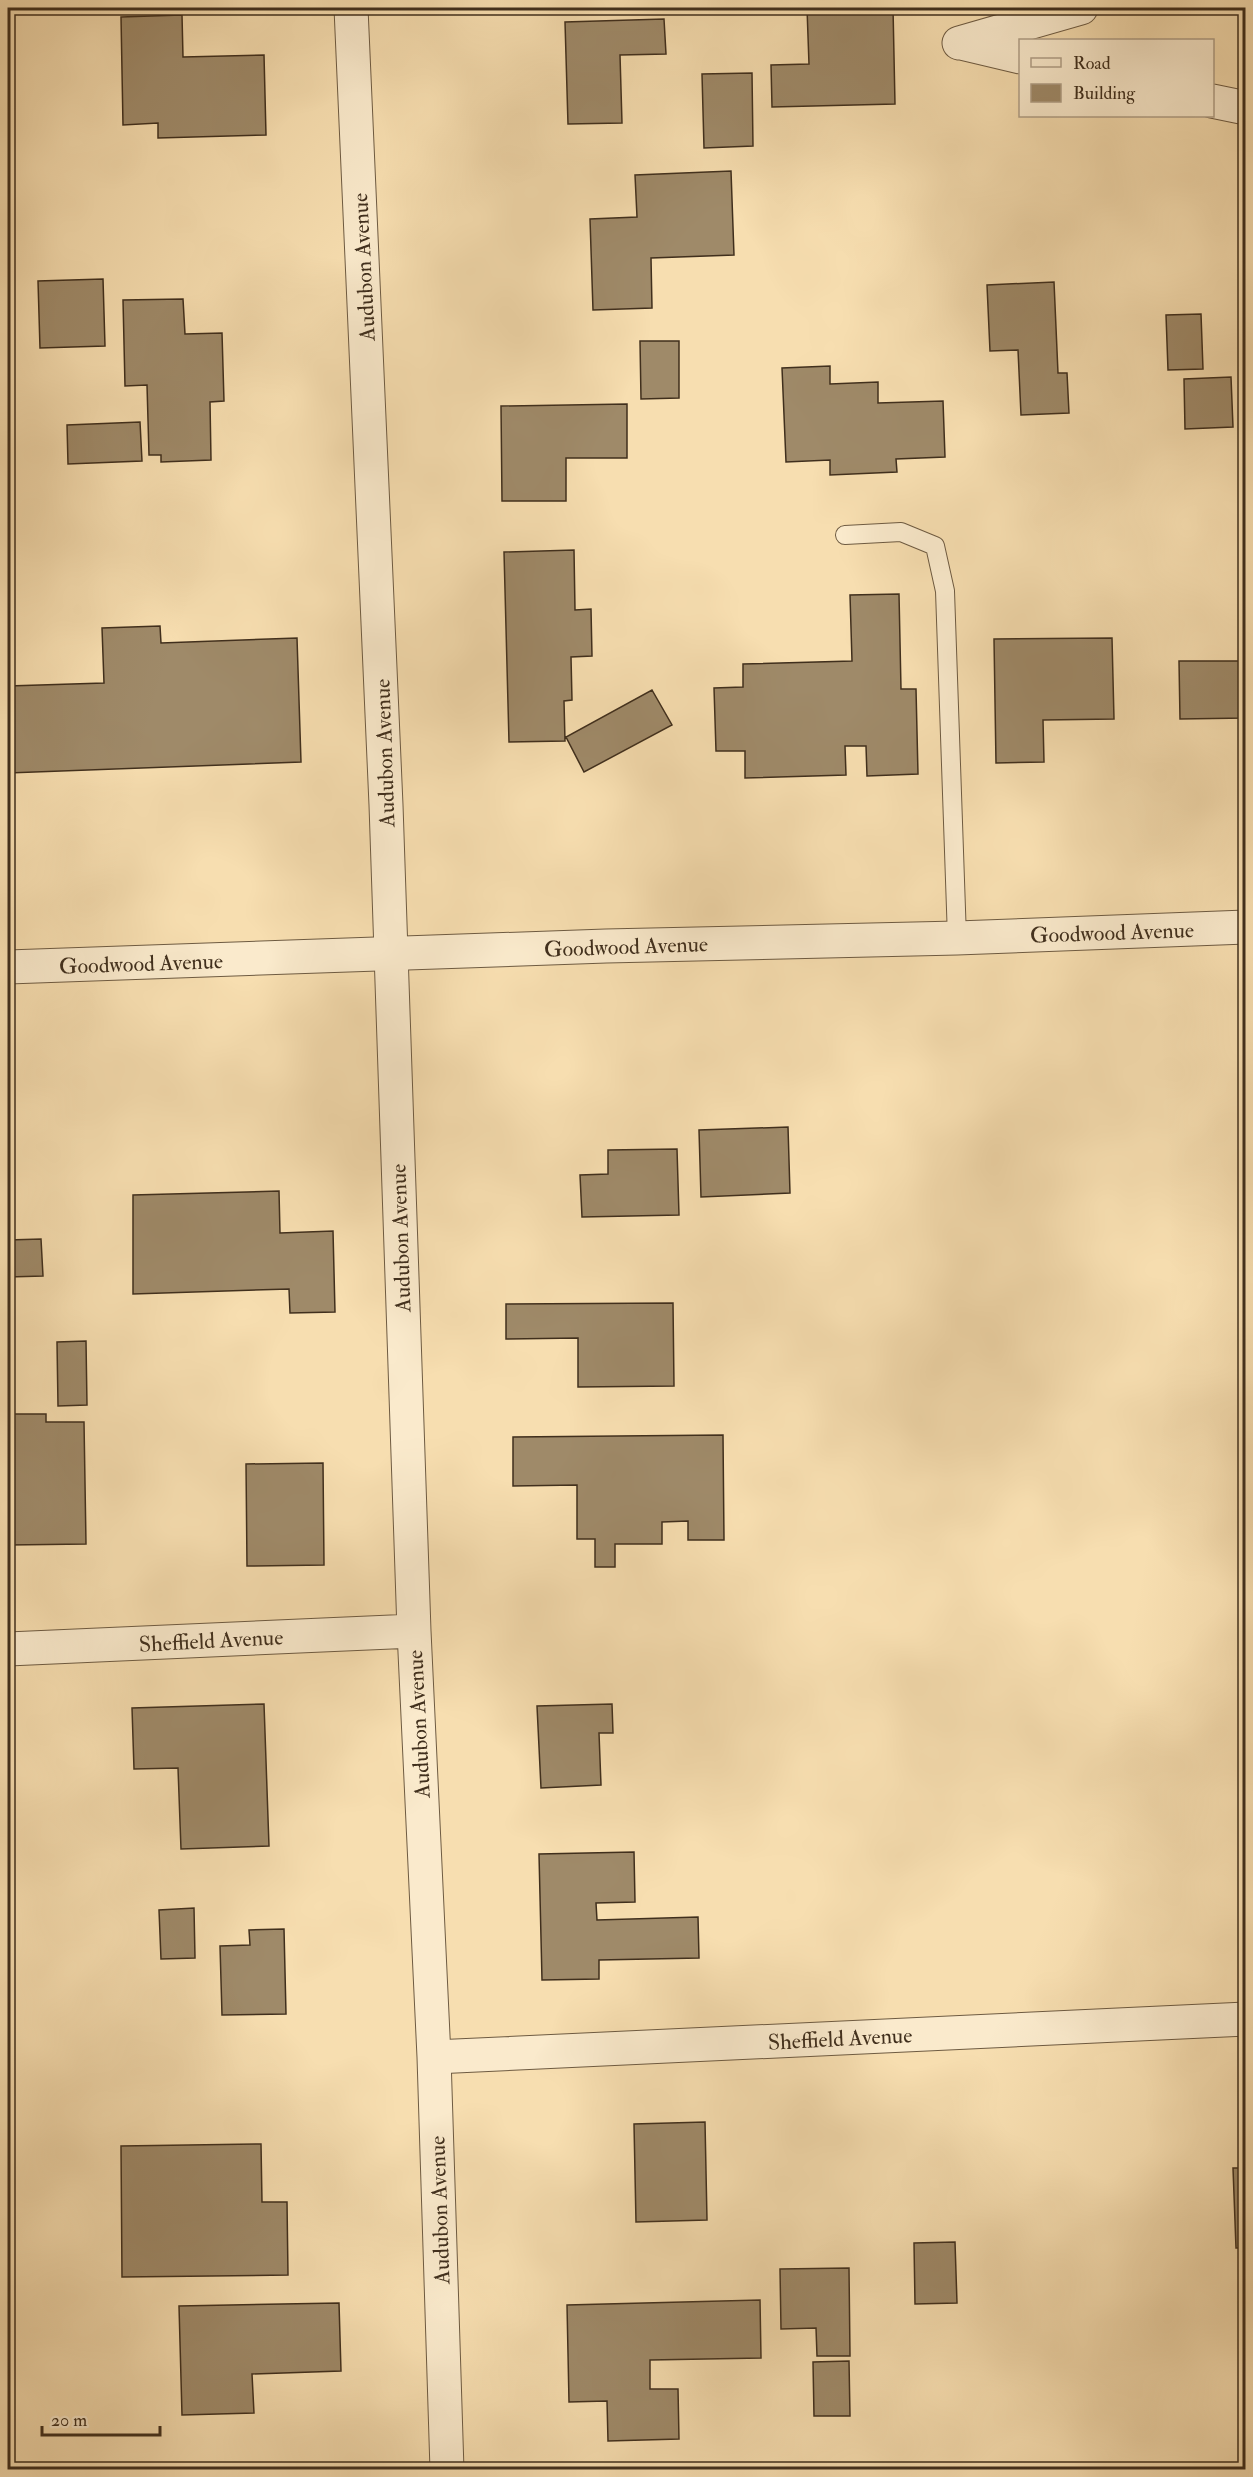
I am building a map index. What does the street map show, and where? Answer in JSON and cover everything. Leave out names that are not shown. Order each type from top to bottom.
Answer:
[{"type":"street","name":"Audubon Avenue","points":[[351,8],[387,805],[390,954],[414,1631],[434,2057],[447,2469]]},
{"type":"street","points":[[1019,57],[959,43],[1081,8]]},
{"type":"street","points":[[1214,101],[1245,108]]},
{"type":"street","name":"Goodwood Avenue","points":[[8,967],[1245,927]]},
{"type":"street","name":"Sheffield Avenue","points":[[8,1649],[414,1631]]},
{"type":"street","name":"Sheffield Avenue","points":[[434,2057],[1245,2019]]},
{"type":"lane","points":[[845,536],[901,532],[935,546],[945,591],[957,938]]},
{"type":"building","points":[[807,8],[893,8],[895,104],[772,107],[771,65],[809,64]]},
{"type":"building","points":[[182,15],[183,57],[264,55],[266,135],[158,138],[158,123],[123,125],[121,17]]},
{"type":"building","points":[[664,19],[666,54],[620,55],[622,123],[568,124],[565,22]]},
{"type":"building","points":[[752,73],[753,146],[704,148],[702,74]]},
{"type":"building","points":[[731,171],[734,255],[651,258],[652,308],[593,310],[590,219],[637,217],[635,175]]},
{"type":"building","points":[[103,279],[105,346],[40,348],[38,281]]},
{"type":"building","points":[[1054,282],[1058,373],[1067,373],[1069,413],[1021,415],[1018,350],[990,351],[987,285]]},
{"type":"building","points":[[183,299],[185,334],[222,333],[224,401],[210,402],[211,460],[161,462],[161,455],[149,455],[147,385],[125,386],[123,300]]},
{"type":"building","points":[[1201,314],[1203,369],[1168,370],[1166,315]]},
{"type":"building","points":[[640,341],[679,341],[679,398],[641,399]]},
{"type":"building","points":[[830,366],[830,384],[878,382],[878,403],[943,401],[945,457],[896,459],[897,472],[830,475],[830,460],[786,462],[782,368]]},
{"type":"building","points":[[1231,377],[1233,427],[1185,429],[1184,379]]},
{"type":"building","points":[[627,404],[627,458],[566,458],[566,501],[502,501],[501,406]]},
{"type":"building","points":[[140,422],[142,461],[68,464],[67,425]]},
{"type":"building","points":[[574,550],[575,610],[591,609],[592,656],[571,657],[572,700],[564,701],[565,741],[509,742],[504,552]]},
{"type":"building","points":[[899,594],[901,689],[916,689],[918,774],[867,776],[866,746],[845,746],[846,775],[745,778],[745,751],[716,751],[714,688],[743,687],[743,664],[852,661],[850,595]]},
{"type":"building","points":[[160,626],[161,643],[297,638],[301,762],[8,773],[8,686],[104,683],[102,628]]},
{"type":"building","points":[[1112,638],[1114,719],[1043,720],[1044,762],[996,763],[994,639]]},
{"type":"building","points":[[1179,661],[1246,661],[1246,718],[1180,719]]},
{"type":"building","points":[[652,690],[672,725],[584,772],[566,737]]},
{"type":"building","points":[[788,1127],[790,1193],[701,1197],[699,1130]]},
{"type":"building","points":[[677,1149],[679,1215],[582,1217],[580,1175],[608,1174],[608,1150]]},
{"type":"building","points":[[279,1191],[280,1233],[333,1231],[335,1312],[290,1313],[289,1289],[133,1294],[133,1195]]},
{"type":"building","points":[[41,1239],[43,1276],[8,1277],[8,1240]]},
{"type":"building","points":[[673,1303],[674,1386],[578,1387],[578,1338],[506,1339],[506,1304]]},
{"type":"building","points":[[86,1341],[87,1405],[58,1406],[57,1342]]},
{"type":"building","points":[[8,1414],[46,1414],[46,1422],[84,1422],[86,1544],[8,1545]]},
{"type":"building","points":[[723,1435],[724,1540],[688,1540],[688,1521],[662,1522],[662,1544],[615,1544],[615,1567],[595,1567],[595,1539],[577,1539],[577,1485],[513,1486],[513,1437]]},
{"type":"building","points":[[323,1463],[324,1565],[247,1566],[246,1464]]},
{"type":"building","points":[[264,1704],[269,1846],[181,1849],[178,1768],[134,1769],[132,1708]]},
{"type":"building","points":[[612,1704],[613,1733],[599,1733],[601,1785],[541,1788],[537,1706]]},
{"type":"building","points":[[634,1852],[635,1902],[596,1903],[597,1920],[698,1917],[699,1958],[599,1960],[599,1979],[542,1980],[539,1854]]},
{"type":"building","points":[[194,1908],[195,1958],[161,1959],[159,1910]]},
{"type":"building","points":[[284,1929],[286,2014],[222,2015],[220,1946],[250,1945],[249,1930]]},
{"type":"building","points":[[705,2122],[707,2220],[636,2222],[634,2124]]},
{"type":"building","points":[[261,2144],[262,2202],[287,2202],[288,2275],[122,2277],[121,2146]]},
{"type":"building","points":[[1233,2168],[1246,2168],[1246,2248],[1236,2248]]},
{"type":"building","points":[[955,2242],[957,2303],[915,2304],[914,2243]]},
{"type":"building","points":[[849,2268],[850,2356],[817,2356],[816,2328],[781,2329],[780,2269]]},
{"type":"building","points":[[760,2300],[761,2358],[650,2360],[650,2389],[678,2389],[679,2439],[608,2441],[607,2401],[569,2402],[567,2305]]},
{"type":"building","points":[[339,2303],[341,2371],[252,2374],[254,2413],[182,2415],[179,2306]]},
{"type":"building","points":[[849,2361],[850,2416],[814,2416],[813,2362]]}]
